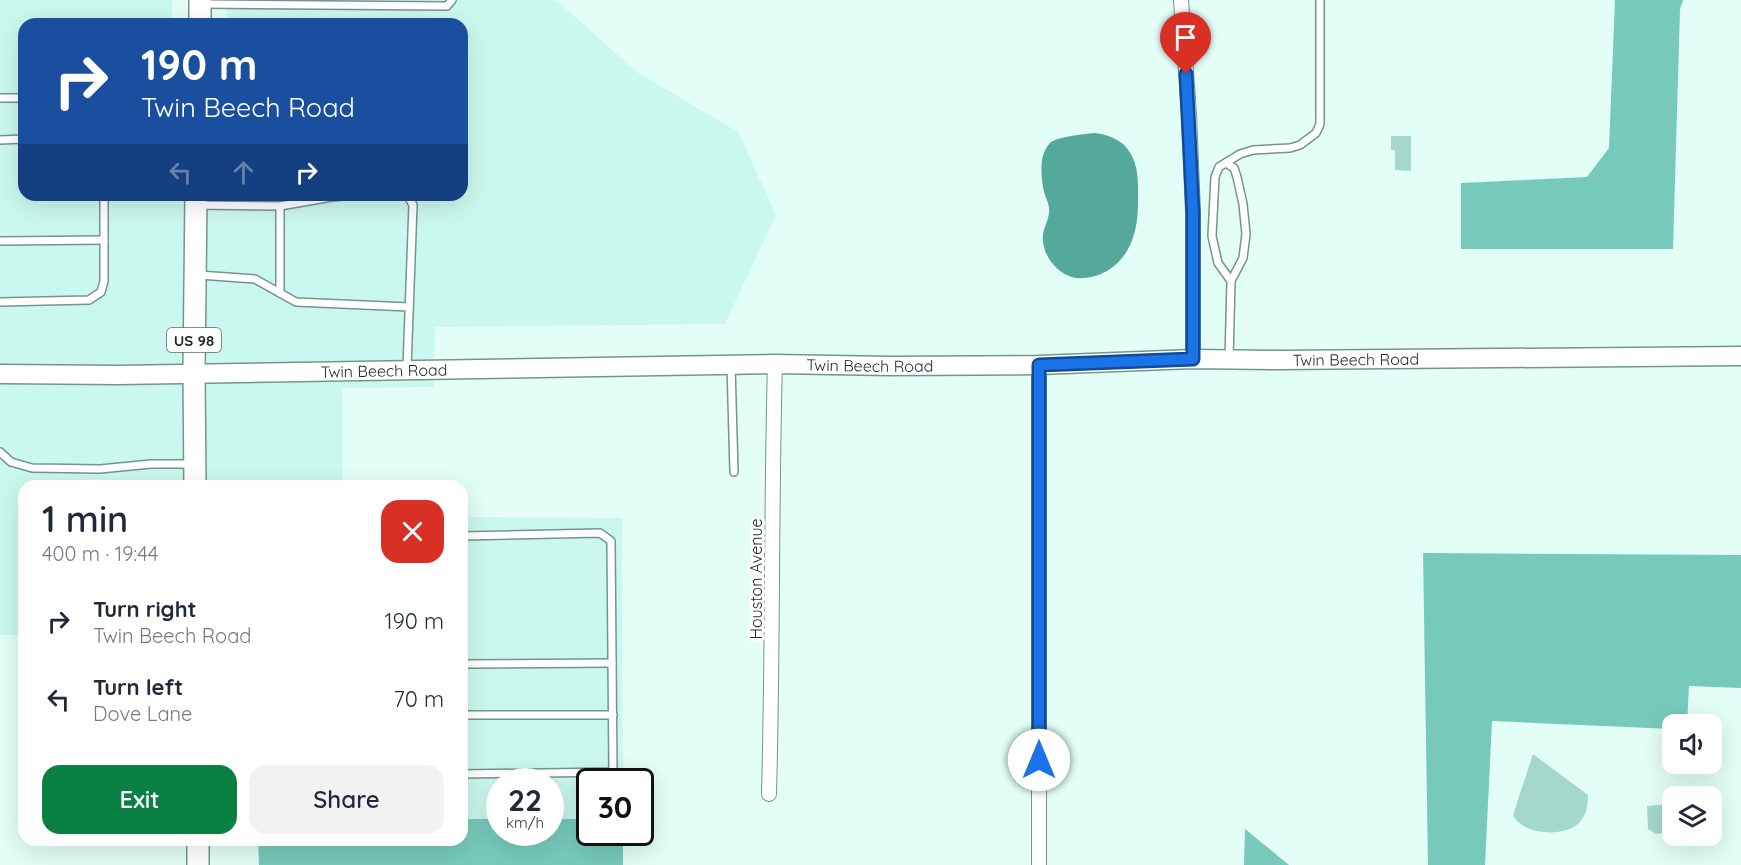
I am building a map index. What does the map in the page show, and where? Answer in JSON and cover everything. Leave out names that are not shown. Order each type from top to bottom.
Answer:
[{"type":"main road","name":"US 98","points":[[195,480],[196,201]]},
{"type":"main road","points":[[198,846],[198,865]]},
{"type":"street","points":[[1181,0],[1193,213],[1193,359]]},
{"type":"street","name":"Twin Beech Road","points":[[0,374],[120,375],[775,364],[1039,365],[1193,359],[1741,356]]},
{"type":"street","name":"Houston Avenue","points":[[769,794],[775,364]]},
{"type":"street","points":[[1039,365],[1039,865]]},
{"type":"lane","points":[[200,9],[447,6],[452,0]]},
{"type":"lane","points":[[1231,281],[1218,263],[1212,236],[1215,177],[1219,167],[1240,154],[1253,150],[1290,148],[1300,145],[1316,133],[1320,124],[1320,0]]},
{"type":"lane","points":[[0,98],[18,98]]},
{"type":"lane","points":[[0,140],[18,139]]},
{"type":"lane","points":[[1226,163],[1234,168],[1237,177],[1246,234],[1243,258],[1231,281],[1229,359]]},
{"type":"lane","points":[[0,302],[89,300],[101,292],[104,281],[104,201]]},
{"type":"lane","points":[[210,201],[280,206],[309,201]]},
{"type":"lane","points":[[406,370],[413,205],[411,201]]},
{"type":"lane","points":[[280,206],[280,293]]},
{"type":"lane","points":[[0,241],[104,240]]},
{"type":"lane","points":[[195,274],[255,279],[296,302],[409,307]]},
{"type":"lane","points":[[731,365],[734,472]]},
{"type":"lane","points":[[0,452],[11,462],[32,468],[100,469],[151,464],[194,464]]},
{"type":"lane","points":[[468,536],[600,533],[610,541],[613,715],[613,772],[468,774]]},
{"type":"lane","points":[[468,664],[612,663]]},
{"type":"lane","points":[[468,715],[613,715]]},
{"type":"shaded area","points":[[0,0],[172,0],[172,18],[18,18],[18,201],[468,201],[468,18],[227,18],[227,0],[556,0],[637,72],[738,132],[776,215],[725,324],[435,327],[434,387],[342,388],[342,480],[18,480],[18,635],[0,635]]},
{"type":"shaded area","points":[[1615,0],[1683,0],[1680,9],[1673,249],[1461,249],[1461,183],[1587,177],[1609,148]]},
{"type":"shaded area","points":[[1094,133],[1107,135],[1119,141],[1133,157],[1138,179],[1138,213],[1130,246],[1117,264],[1096,276],[1076,278],[1057,268],[1045,249],[1043,235],[1049,209],[1043,187],[1042,164],[1046,148],[1053,141]]},
{"type":"shaded area","points":[[1391,136],[1411,136],[1411,171],[1395,170],[1395,150],[1391,150]]},
{"type":"shaded area","points":[[468,517],[622,518],[623,768],[576,768],[576,819],[564,819],[564,768],[486,768],[486,819],[468,819]]},
{"type":"shaded area","points":[[1423,553],[1741,555],[1741,688],[1689,686],[1688,714],[1662,714],[1662,729],[1492,721],[1485,865],[1428,865]]},
{"type":"shaded area","points":[[1533,754],[1588,795],[1583,817],[1572,828],[1554,832],[1534,830],[1518,822],[1513,815]]},
{"type":"shaded area","points":[[1662,805],[1662,833],[1656,834],[1648,829],[1647,806]]},
{"type":"shaded area","points":[[468,819],[486,819],[486,846],[564,846],[564,819],[576,819],[576,846],[623,846],[623,865],[259,865],[258,846],[468,846]]},
{"type":"shaded area","points":[[1245,829],[1289,865],[1244,865]]},
{"type":"route","points":[[1039,760],[1039,365],[1193,359],[1193,213],[1186,74]]}]
